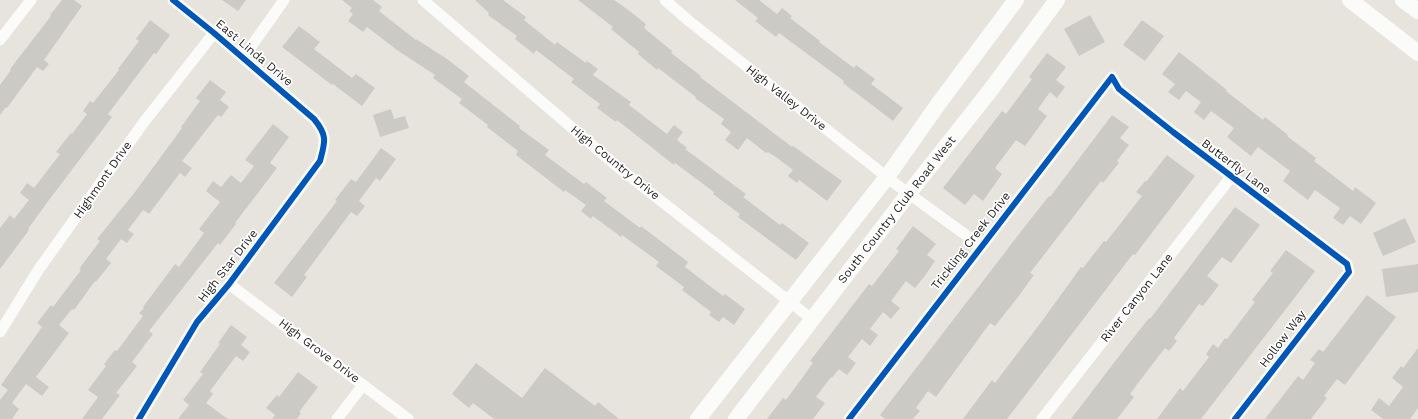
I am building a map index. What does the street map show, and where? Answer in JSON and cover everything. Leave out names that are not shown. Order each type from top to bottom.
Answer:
[{"type":"street","points":[[0,40],[30,0]]},
{"type":"street","name":"East Linda Drive","points":[[173,0],[214,33],[314,119],[320,126]]},
{"type":"street","points":[[243,58],[284,0]]},
{"type":"street","name":"High Country Drive","points":[[423,0],[619,168],[813,320]]},
{"type":"street","name":"High Valley Drive","points":[[665,0],[689,21],[887,177],[981,246]]},
{"type":"street","points":[[698,419],[887,177],[939,103],[1016,0]]},
{"type":"street","name":"South Country Club Road West","points":[[736,419],[989,92],[1057,0]]},
{"type":"street","points":[[1350,0],[1418,53]]},
{"type":"street","points":[[1403,0],[1418,11]]},
{"type":"street","name":"Highmont Drive","points":[[0,332],[39,269],[144,122],[214,33]]},
{"type":"street","name":"Butterfly Lane","points":[[1112,77],[1119,89],[1231,177],[1347,264],[1349,272]]},
{"type":"street","name":"Trickling Creek Drive","points":[[849,419],[1112,77]]},
{"type":"street","name":"High Star Drive","points":[[139,419],[197,322],[229,284],[320,161],[326,141],[320,126]]},
{"type":"street","name":"River Canyon Lane","points":[[1042,419],[1231,177]]},
{"type":"street","name":"Hollow Way","points":[[1236,419],[1349,272]]},
{"type":"street","name":"High Grove Drive","points":[[229,284],[408,419]]},
{"type":"street","points":[[337,419],[363,385]]},
{"type":"building","points":[[62,0],[74,0],[82,6],[44,60],[49,64],[43,71],[37,67],[7,108],[6,107],[0,115],[0,85],[11,70],[10,69]]},
{"type":"building","points":[[222,0],[246,0],[238,11]]},
{"type":"building","points":[[342,0],[373,0],[382,7],[379,11],[416,40],[447,59],[469,76],[464,82],[520,126],[519,128],[549,150],[545,155],[584,184],[586,182],[607,198],[604,201],[640,228],[641,226],[688,262],[685,267],[723,296],[725,294],[745,309],[734,325],[723,317],[719,322],[709,315],[711,312],[682,290],[684,287],[656,266],[659,262],[622,235],[621,237],[593,216],[591,219],[581,211],[586,205],[565,190],[564,192],[516,155],[518,151],[487,127],[488,125],[459,103],[462,99],[433,78],[435,75],[397,50],[367,27],[363,32],[348,21],[353,14],[349,11],[352,8]]},
{"type":"building","points":[[475,0],[503,0],[526,17],[524,20],[555,45],[557,42],[586,63],[587,61],[598,69],[593,75],[631,102],[629,105],[667,134],[674,125],[683,132],[677,140],[687,148],[685,149],[746,194],[743,197],[780,225],[782,223],[809,243],[796,260],[738,217],[740,214],[713,194],[714,192],[675,163],[674,165],[617,120],[616,122],[597,108],[600,104],[571,82],[574,79],[536,50],[534,54],[515,39],[517,36],[488,15],[489,13]]},
{"type":"building","points":[[578,0],[614,0],[646,24],[644,28],[672,51],[671,53],[701,76],[700,77],[792,147],[793,146],[842,181],[827,201],[799,180],[797,183],[788,176],[793,170],[776,157],[768,152],[766,153],[747,138],[738,150],[725,140],[731,132],[721,124],[724,119],[658,68],[657,70],[638,54],[639,52],[611,29],[613,27]]},
{"type":"building","points":[[735,0],[759,0],[777,14],[782,8],[792,16],[790,18],[820,41],[819,42],[854,68],[856,65],[875,79],[871,84],[903,108],[893,121],[843,83],[844,81],[779,33],[776,37],[755,21],[758,18]]},
{"type":"building","points":[[1090,15],[1105,42],[1079,56],[1064,29]]},
{"type":"building","points":[[150,20],[170,35],[156,54],[154,53],[108,114],[112,117],[49,200],[0,269],[0,228],[10,215],[14,219],[29,200],[20,193],[27,183],[34,188],[60,154],[56,152],[87,114],[83,111],[90,101],[93,103],[119,70],[118,69],[139,41],[136,39]]},
{"type":"building","points":[[1142,20],[1164,36],[1145,61],[1123,45]]},
{"type":"building","points":[[299,26],[320,42],[314,49],[352,78],[356,74],[375,88],[362,106],[282,47]]},
{"type":"building","points":[[1179,52],[1263,120],[1265,117],[1288,135],[1287,136],[1316,158],[1314,161],[1353,191],[1355,187],[1376,203],[1361,224],[1350,216],[1343,225],[1333,218],[1340,208],[1315,190],[1308,200],[1283,181],[1290,171],[1258,147],[1251,156],[1227,137],[1234,128],[1211,111],[1204,120],[1194,112],[1201,102],[1186,91],[1179,100],[1168,92],[1175,84],[1162,74]]},
{"type":"building","points":[[1047,53],[1066,67],[1056,80],[1065,87],[1057,98],[1050,92],[1038,109],[1047,116],[1025,146],[1016,140],[995,168],[1002,174],[983,201],[974,194],[965,205],[943,188],[1002,111],[1006,114],[1032,79],[1029,77]]},
{"type":"building","points":[[210,80],[226,92],[220,100],[229,107],[221,117],[218,115],[182,161],[192,168],[185,177],[180,173],[149,214],[143,210],[128,230],[134,234],[127,243],[121,239],[106,259],[111,263],[96,282],[95,281],[74,310],[72,309],[59,325],[69,333],[36,377],[49,387],[42,396],[26,384],[12,403],[19,409],[12,419],[0,419],[0,400],[8,390],[1,385],[42,327],[37,323],[51,305],[53,307],[81,270],[79,269],[100,241],[97,239],[135,192],[182,128],[181,127],[200,101],[196,98]]},
{"type":"building","points":[[391,109],[394,119],[405,116],[409,128],[380,137],[373,115]]},
{"type":"building","points":[[1112,115],[1129,127],[1120,138],[1129,145],[1117,161],[1119,163],[1103,183],[1101,181],[1030,273],[1034,275],[1018,297],[995,326],[990,323],[936,397],[928,391],[916,408],[920,411],[913,419],[885,419],[880,415]]},
{"type":"building","points":[[273,124],[289,137],[270,163],[277,168],[220,245],[218,243],[149,331],[153,334],[132,362],[137,366],[116,393],[120,395],[102,419],[82,419],[98,397],[88,390],[106,366],[104,364],[115,350],[117,351],[143,316],[139,313],[175,264],[179,267],[204,233],[199,229],[220,202],[206,191],[213,181],[221,187],[231,175],[241,183],[254,166],[245,160]]},
{"type":"building","points":[[381,148],[396,159],[380,181],[376,178],[359,201],[365,206],[357,216],[351,212],[304,275],[307,277],[292,297],[274,283],[337,201],[335,200],[351,179],[356,182]]},
{"type":"building","points":[[1167,155],[1195,176],[1135,255],[1133,254],[1007,419],[963,419],[992,380],[995,383],[1081,267],[1083,268],[1104,241],[1106,242],[1142,196],[1136,192],[1145,181],[1146,182]]},
{"type":"building","points":[[1235,207],[1260,225],[1231,263],[1222,257],[1207,276],[1219,285],[1203,306],[1199,304],[1174,338],[1177,341],[1169,351],[1165,348],[1151,366],[1130,394],[1134,397],[1117,419],[1071,419],[1126,347],[1149,318],[1150,319]]},
{"type":"building","points":[[1405,218],[1416,242],[1383,256],[1373,233]]},
{"type":"building","points":[[913,226],[936,244],[927,255],[935,261],[924,277],[915,288],[906,281],[891,301],[900,308],[891,319],[883,312],[870,329],[878,335],[870,346],[862,339],[848,357],[856,363],[847,375],[839,369],[832,378],[831,377],[816,397],[825,403],[813,419],[767,419],[783,398],[786,400],[813,363],[810,361],[869,284],[872,286],[899,251],[896,249]]},
{"type":"building","points":[[1286,250],[1315,271],[1299,292],[1201,419],[1157,419],[1180,388],[1183,391],[1209,357],[1206,354],[1213,344],[1218,348],[1225,338],[1227,339],[1255,302],[1252,300],[1273,273],[1270,271]]},
{"type":"building","points":[[1418,264],[1418,292],[1386,297],[1382,269]]},
{"type":"building","points":[[1367,295],[1396,317],[1345,385],[1337,379],[1324,396],[1327,398],[1311,419],[1265,419],[1298,376],[1303,380],[1315,363],[1310,360],[1319,349],[1323,352]]},
{"type":"building","points":[[231,325],[247,337],[241,345],[250,352],[243,361],[236,356],[210,391],[213,394],[206,403],[228,419],[178,419],[189,405],[183,400],[203,374],[200,372],[220,344],[218,343]]},
{"type":"building","points":[[1418,348],[1418,408],[1410,419],[1383,419],[1371,410],[1379,398],[1389,406],[1403,387],[1392,378],[1401,366],[1403,368]]},
{"type":"building","points":[[476,363],[522,398],[545,368],[595,406],[598,402],[619,419],[494,419],[473,403],[469,408],[452,394]]},
{"type":"building","points":[[298,372],[318,387],[299,412],[301,413],[297,419],[272,419],[275,415],[266,408],[277,395],[279,397]]},
{"type":"cycle path","points":[[139,419],[197,322],[229,284],[320,161],[324,144],[322,130],[314,119],[214,33],[173,0]]},
{"type":"cycle path","points":[[849,419],[1112,77],[1119,89],[1173,132],[1347,264],[1349,272],[1235,419]]}]
